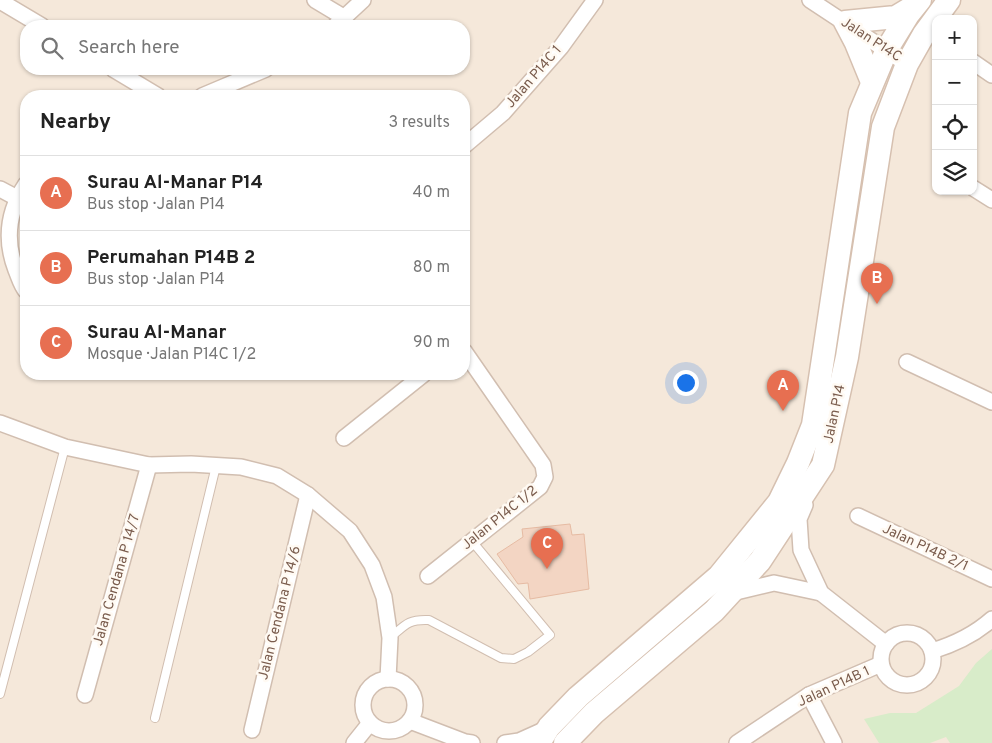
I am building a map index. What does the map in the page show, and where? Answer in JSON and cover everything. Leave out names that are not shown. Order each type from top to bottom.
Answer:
[{"type":"main road","name":"Jalan P14","points":[[565,743],[594,713],[714,611],[760,561],[823,465],[847,357],[883,127],[907,64],[924,34],[949,0]]},
{"type":"main road","points":[[872,82],[845,22],[896,17],[919,2]]},
{"type":"main road","name":"Jalan P14","points":[[544,735],[578,697],[718,576],[779,502],[813,425],[860,113],[887,50],[908,15],[919,2]]},
{"type":"street","points":[[0,0],[32,20]]},
{"type":"street","points":[[315,0],[338,20]]},
{"type":"street","points":[[342,20],[363,0]]},
{"type":"street","name":"Jalan P14C 1","points":[[470,141],[503,113],[561,47],[595,0]]},
{"type":"street","name":"Jalan P14C","points":[[810,0],[907,64]]},
{"type":"street","points":[[977,65],[992,75]]},
{"type":"street","points":[[122,75],[148,90]]},
{"type":"street","points":[[216,90],[252,75]]},
{"type":"street","points":[[0,189],[17,198]]},
{"type":"street","points":[[977,191],[992,200]]},
{"type":"street","points":[[20,193],[17,198],[8,235],[12,261],[20,281]]},
{"type":"street","name":"Jalan P14C 1/2","points":[[428,576],[540,487],[545,477],[542,465],[470,360]]},
{"type":"street","points":[[908,362],[992,402]]},
{"type":"street","points":[[344,438],[416,380]]},
{"type":"street","points":[[0,422],[65,447],[149,465],[241,467],[277,476],[308,495],[350,532],[372,565],[384,597],[390,638],[388,679]]},
{"type":"street","name":"Jalan Cendana P 14/7","points":[[85,696],[149,465]]},
{"type":"street","points":[[823,465],[799,519],[801,550],[821,593],[886,644]]},
{"type":"street","name":"Jalan Cendana P 14/6","points":[[252,730],[308,495]]},
{"type":"street","name":"Jalan P14B 2/1","points":[[858,516],[992,579]]},
{"type":"street","points":[[714,611],[736,592],[774,584],[821,593]]},
{"type":"street","points":[[932,651],[953,645],[979,630],[992,619]]},
{"type":"street","points":[[909,632],[925,640],[932,651],[934,664],[925,679],[918,684],[910,686],[893,682],[886,676],[882,664],[882,652],[886,644],[892,638],[909,632]]},
{"type":"street","name":"Jalan P14B 1","points":[[737,743],[809,695],[882,664]]},
{"type":"street","points":[[388,679],[396,680],[409,689],[415,705],[410,721],[403,727],[386,731],[370,723],[365,716],[363,707],[364,698],[373,684],[388,679]]},
{"type":"street","points":[[809,695],[834,743]]},
{"type":"street","points":[[410,721],[468,743]]},
{"type":"street","points":[[354,743],[370,723]]},
{"type":"street","points":[[505,743],[544,735]]},
{"type":"lane","points":[[0,694],[65,447]]},
{"type":"lane","points":[[155,718],[216,466]]},
{"type":"lane","points":[[390,638],[405,624],[416,619],[429,620],[501,658],[514,659],[528,652],[550,635],[472,540]]},
{"type":"shaded area","points":[[0,0],[992,0],[992,743],[0,743]]},
{"type":"green space","points":[[992,649],[992,743],[950,743],[946,737],[930,743],[879,743],[864,719],[890,713],[916,713],[959,686],[976,663]]},
{"type":"building","points":[[570,524],[572,535],[584,534],[589,589],[530,599],[528,583],[518,584],[497,554],[523,537],[522,529]]},
{"type":"place","name":"Perumahan P14B 2","points":[[877,304]]},
{"type":"place","name":"Surau Al-Manar P14","points":[[783,411]]},
{"type":"place","name":"Surau Al-Manar","points":[[547,569]]}]
